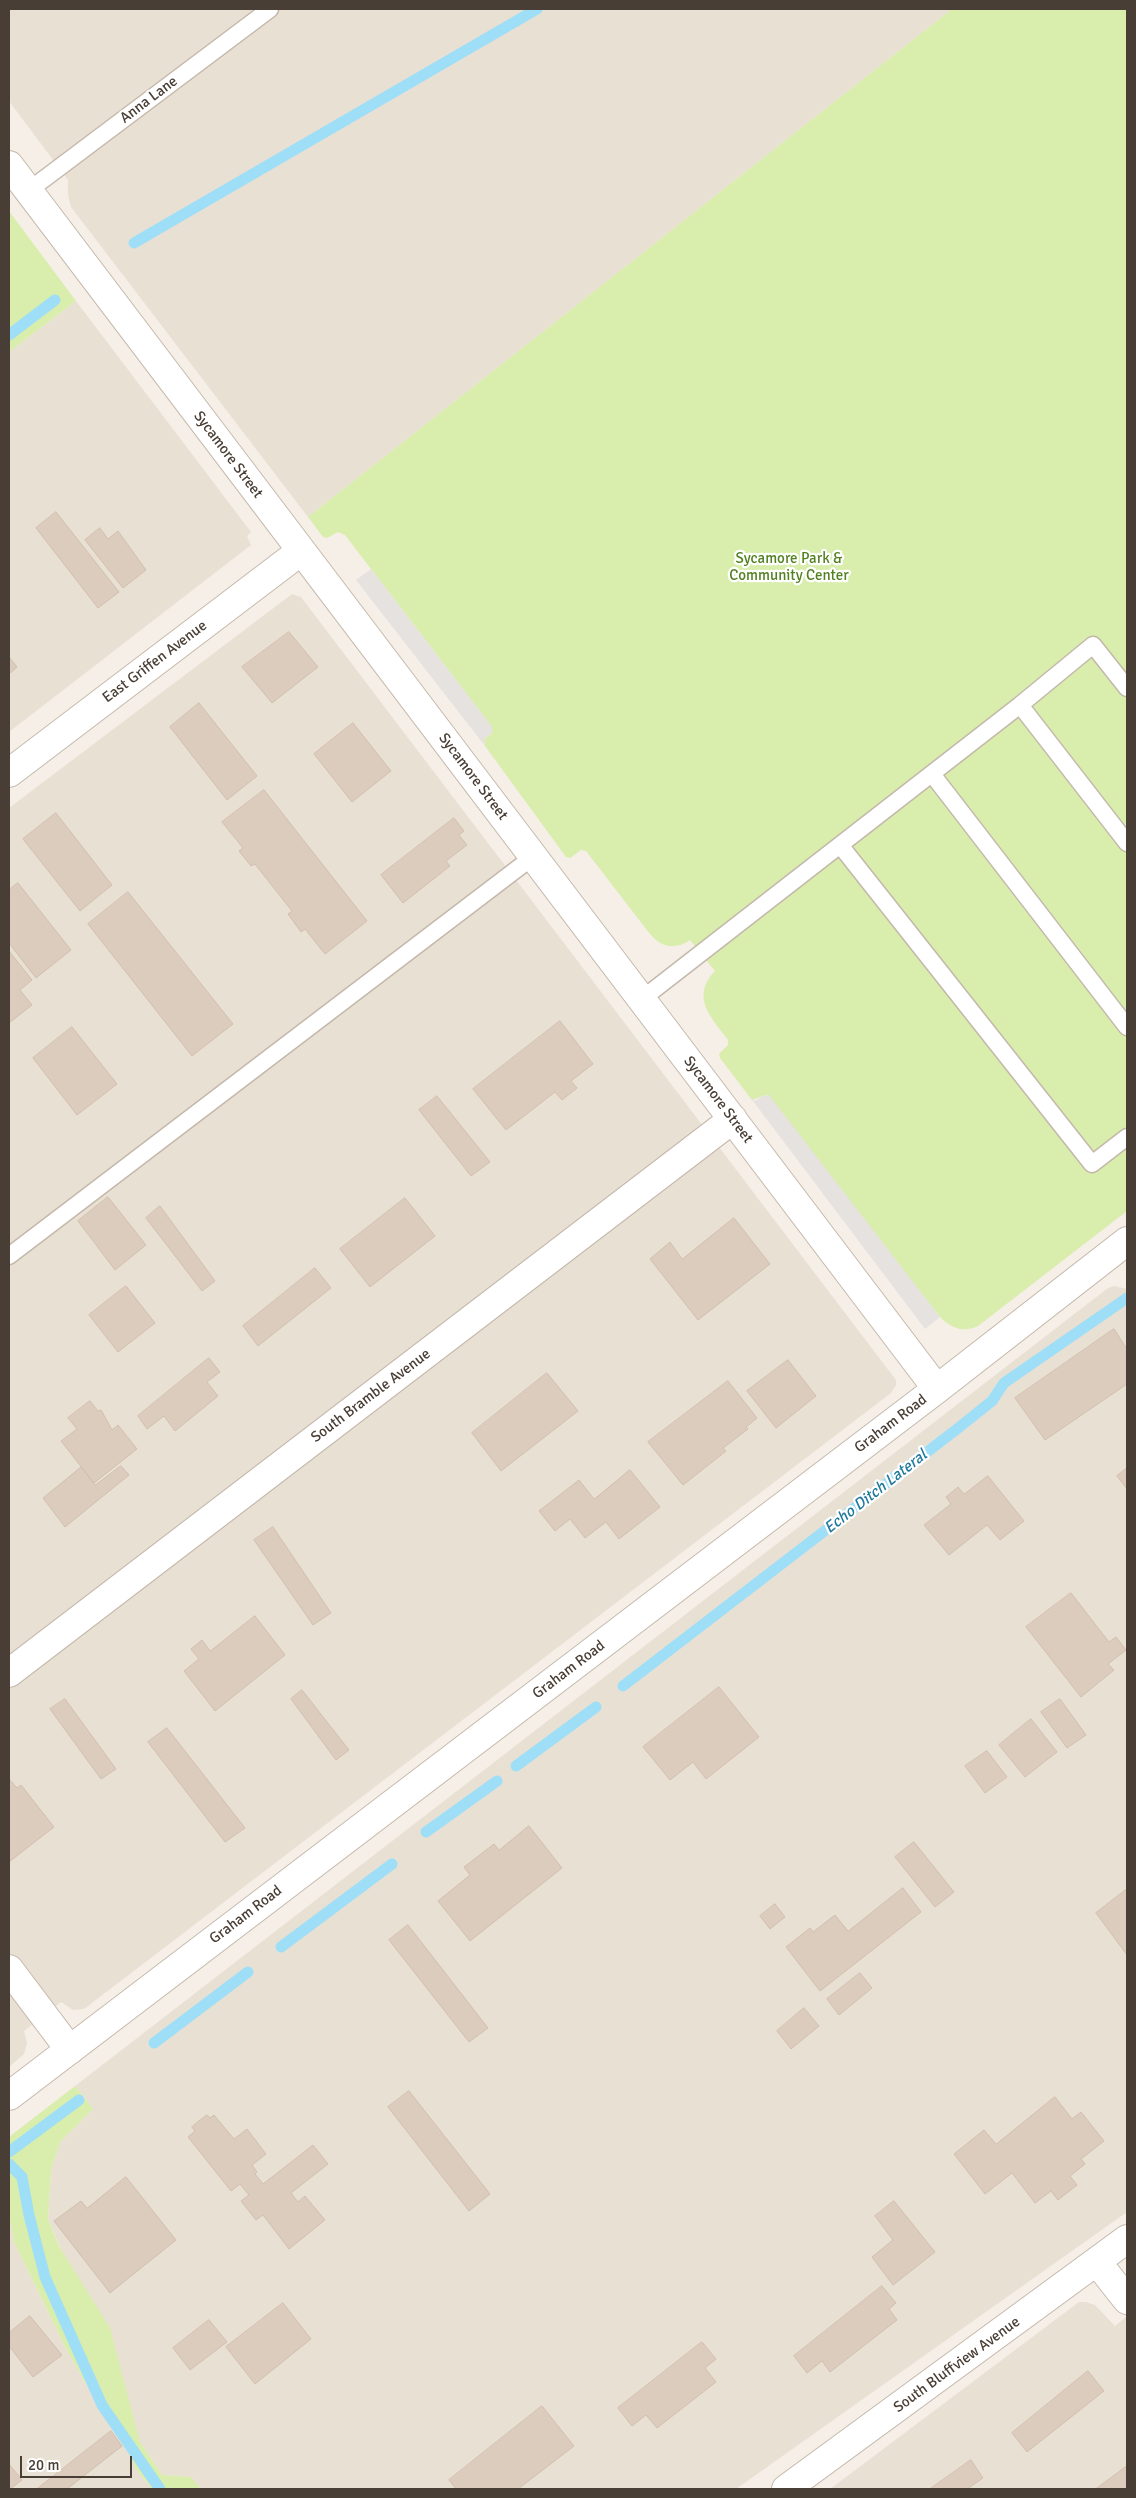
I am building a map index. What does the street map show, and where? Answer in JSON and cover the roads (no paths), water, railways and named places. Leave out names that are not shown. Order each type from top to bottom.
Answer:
[{"type":"street","name":"Sycamore Street","points":[[9,165],[937,1389]]},
{"type":"street","name":"East Griffen Avenue","points":[[9,773],[301,551]]},
{"type":"street","name":"South Bramble Avenue","points":[[9,1674],[733,1119]]},
{"type":"street","name":"Graham Road","points":[[9,2096],[1126,1245]]},
{"type":"street","points":[[9,1969],[70,2050]]},
{"type":"street","name":"South Bluffview Avenue","points":[[786,2489],[1127,2239]]},
{"type":"street","points":[[1097,2262],[1127,2300]]},
{"type":"lane","name":"Anna Lane","points":[[28,191],[270,9]]},
{"type":"lane","points":[[642,999],[1020,705],[1092,645],[1127,688]]},
{"type":"lane","points":[[1020,705],[1127,843]]},
{"type":"lane","points":[[932,774],[1127,1027]]},
{"type":"lane","points":[[840,845],[1092,1164],[1127,1137]]},
{"type":"lane","points":[[9,1256],[534,856]]},
{"type":"waterway","points":[[134,243],[537,9]]},
{"type":"waterway","points":[[9,335],[55,300]]},
{"type":"waterway","name":"Echo Ditch Lateral","points":[[623,1686],[957,1429],[992,1401],[1004,1383],[1127,1298]]},
{"type":"waterway","name":"Echo Ditch Lateral","points":[[516,1766],[596,1707]]},
{"type":"waterway","name":"Echo Ditch Lateral","points":[[426,1832],[497,1781]]},
{"type":"waterway","name":"Echo Ditch Lateral","points":[[281,1947],[392,1864]]},
{"type":"waterway","name":"Echo Ditch Lateral","points":[[154,2043],[248,1972]]},
{"type":"waterway","name":"Echo Ditch Lateral","points":[[9,2152],[79,2100]]},
{"type":"waterway","points":[[9,2164],[22,2177],[29,2215],[45,2277],[102,2405],[160,2489]]},
{"type":"park label","name":"Sycamore Park & Community Center","points":[[789,568]]}]
